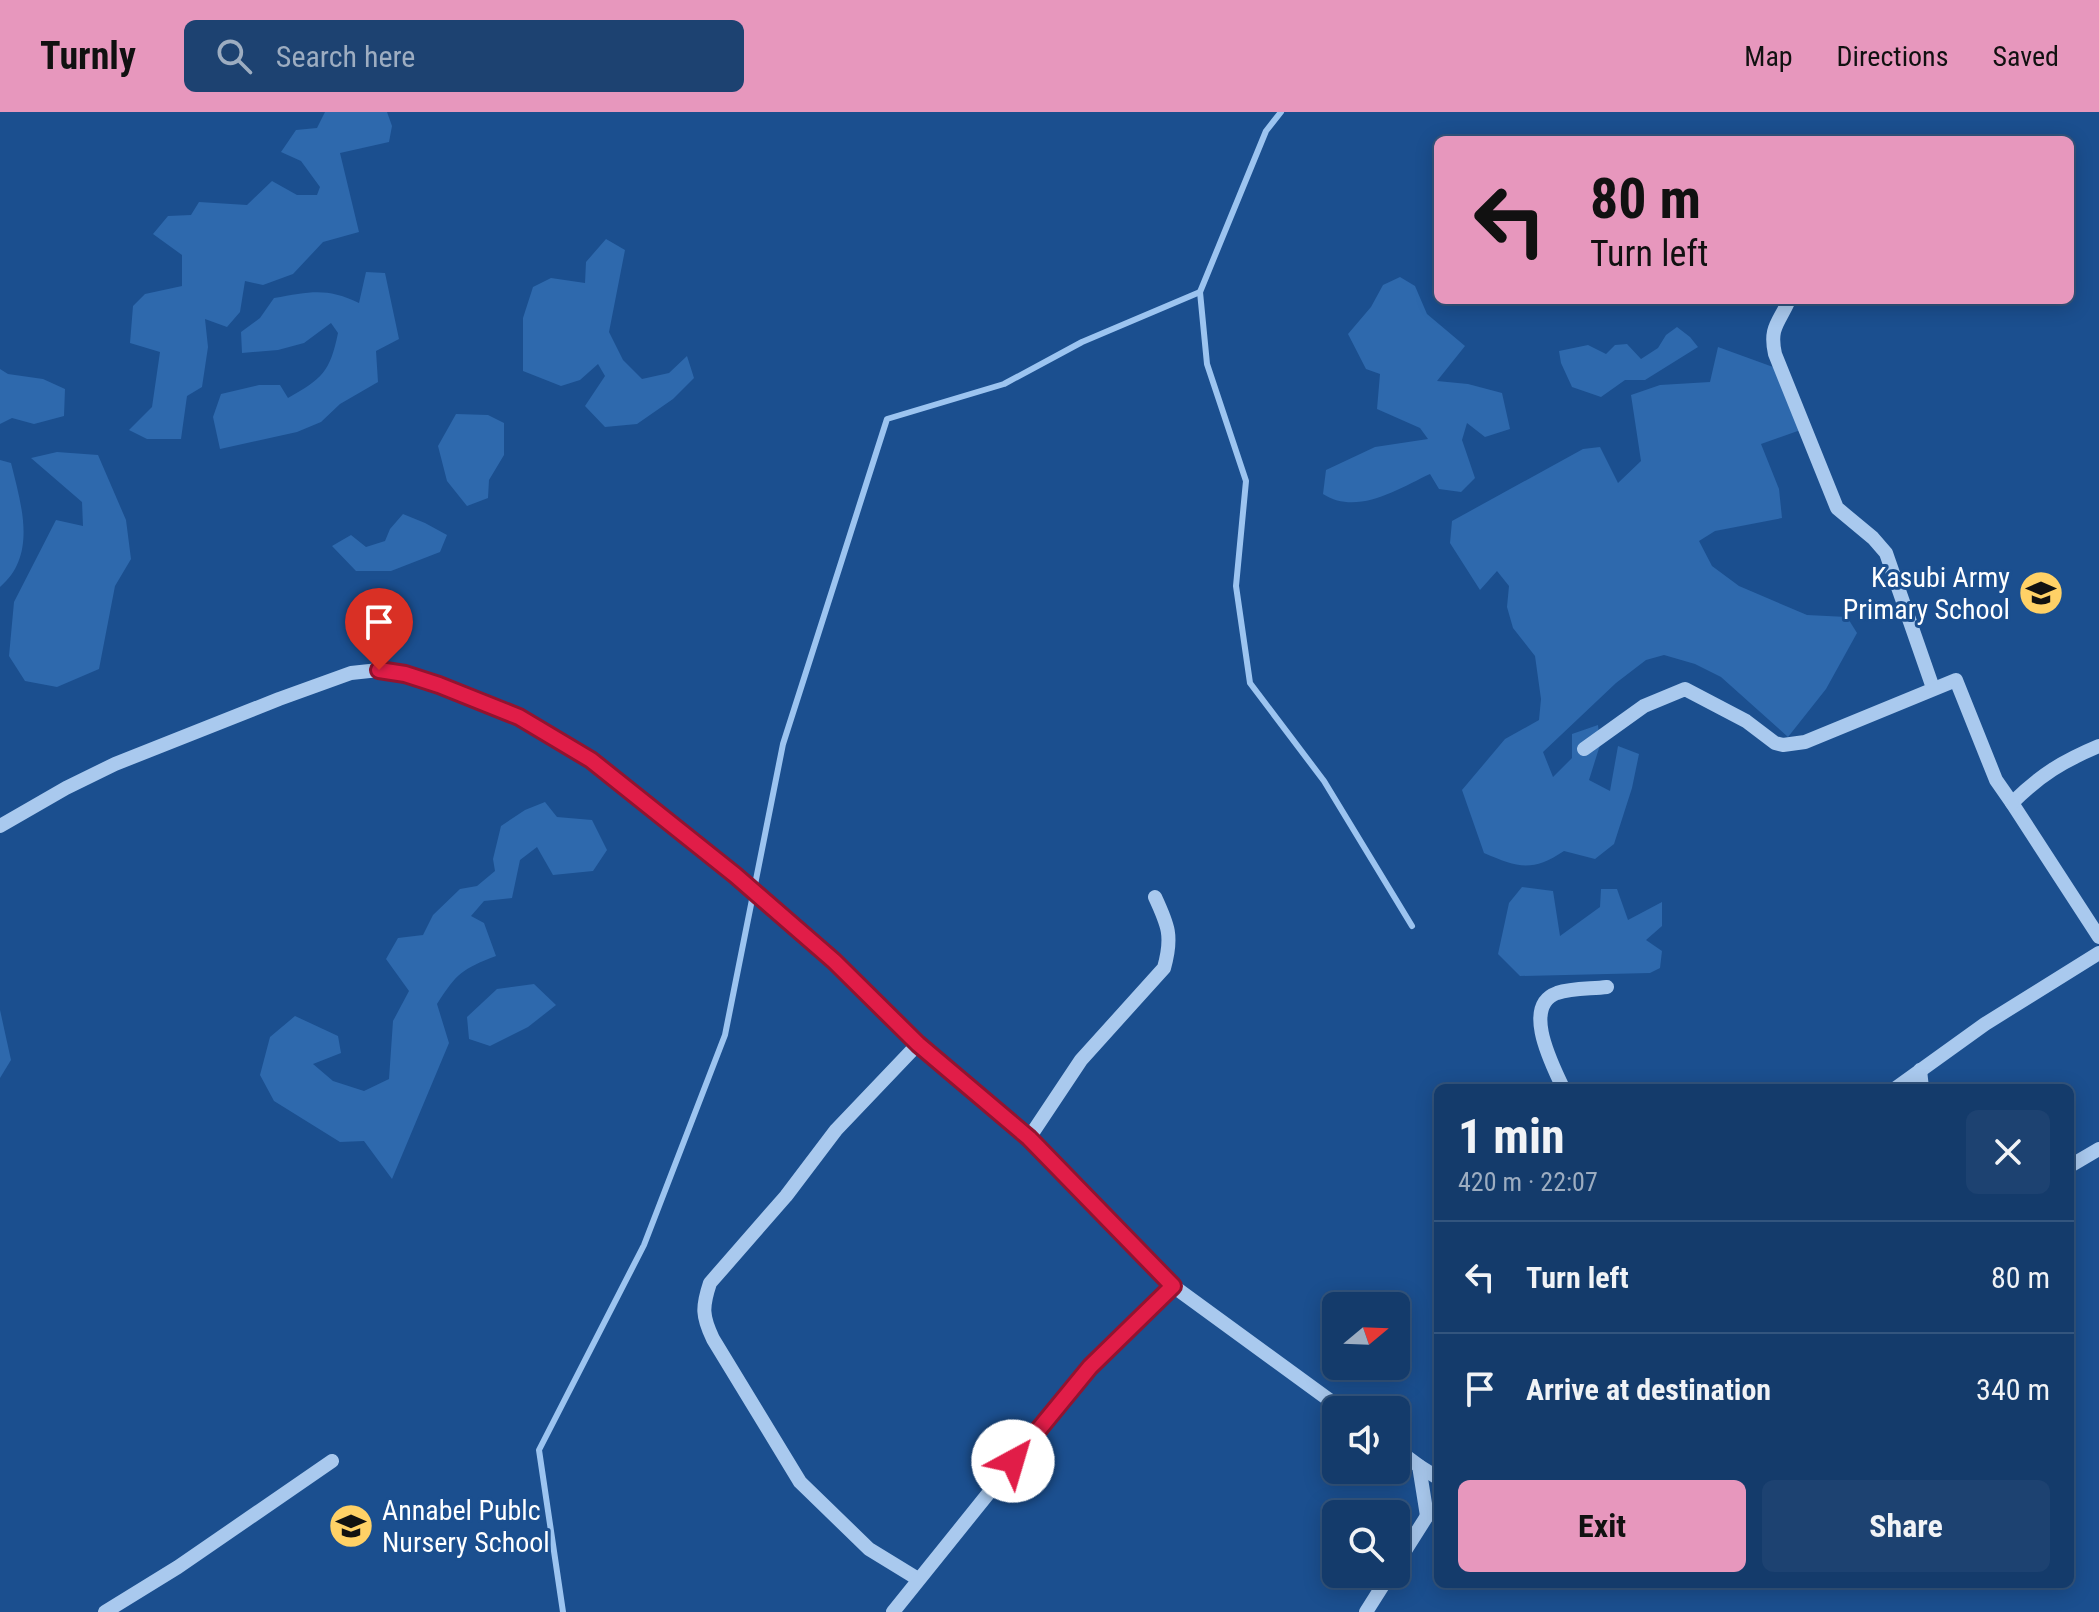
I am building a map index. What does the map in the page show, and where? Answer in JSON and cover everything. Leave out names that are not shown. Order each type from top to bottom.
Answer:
[{"type":"street","points":[[1787,304],[1773,327],[1771,337],[1775,354],[1837,508],[1886,553],[1933,688]]},
{"type":"street","points":[[0,826],[115,764],[351,673],[379,670],[405,674],[519,717],[591,760],[735,875],[834,961],[918,1044],[1029,1138],[1173,1286],[1324,1396]]},
{"type":"street","points":[[1584,749],[1644,706],[1685,689],[1746,721],[1775,743],[1783,745],[1805,742],[1956,680],[1996,780],[2099,937]]},
{"type":"street","points":[[2012,803],[2037,778],[2071,757],[2099,746]]},
{"type":"street","points":[[1029,1138],[1081,1060],[1164,968],[1170,930],[1155,897]]},
{"type":"street","points":[[1901,1084],[1985,1024],[2099,953]]},
{"type":"street","points":[[1561,1084],[1540,1030],[1543,1006],[1555,994],[1607,987]]},
{"type":"street","points":[[918,1044],[836,1130],[786,1196],[710,1283],[704,1300],[703,1319],[800,1482],[869,1549],[918,1579]]},
{"type":"street","points":[[1920,1070],[1922,1084]]},
{"type":"street","points":[[2074,1164],[2099,1149]]},
{"type":"street","points":[[893,1612],[1090,1367],[1173,1286]]},
{"type":"street","points":[[1410,1459],[1434,1475]]},
{"type":"street","points":[[105,1612],[178,1567],[332,1461]]},
{"type":"street","points":[[1410,1544],[1432,1512],[1419,1466]]},
{"type":"street","points":[[1366,1612],[1381,1588]]},
{"type":"shaded area","points":[[325,112],[387,112],[392,126],[389,142],[340,153],[359,232],[323,242],[293,274],[263,285],[245,281],[240,312],[227,327],[205,319],[208,347],[202,387],[187,396],[181,439],[147,439],[129,430],[152,407],[160,352],[130,343],[133,306],[145,294],[182,286],[182,255],[153,234],[168,216],[191,215],[199,202],[247,205],[272,181],[297,195],[317,195],[320,187],[301,161],[281,152],[296,130],[317,128]]},
{"type":"shaded area","points":[[606,239],[625,250],[609,332],[623,360],[642,379],[669,373],[687,356],[694,378],[673,399],[637,424],[605,427],[585,406],[605,376],[598,364],[580,380],[561,386],[523,371],[523,318],[533,287],[551,278],[585,283],[586,262]]},
{"type":"shaded area","points":[[366,272],[385,273],[399,339],[376,351],[378,382],[340,404],[321,422],[297,432],[220,449],[213,417],[221,394],[259,385],[280,385],[288,398],[323,373],[332,357],[338,333],[331,323],[304,343],[278,350],[242,353],[241,332],[260,318],[274,298],[327,293],[359,303]]},
{"type":"shaded area","points":[[1400,277],[1415,286],[1427,314],[1465,346],[1437,381],[1468,384],[1502,393],[1510,429],[1485,437],[1467,423],[1462,440],[1475,478],[1461,492],[1439,489],[1430,474],[1377,498],[1350,502],[1336,500],[1323,494],[1326,470],[1375,447],[1428,439],[1420,428],[1377,409],[1380,374],[1366,369],[1348,334],[1371,307],[1383,285]]},
{"type":"shaded area","points":[[1677,327],[1698,347],[1645,380],[1625,380],[1601,397],[1572,387],[1561,363],[1559,351],[1588,345],[1606,354],[1615,345],[1627,344],[1641,359],[1658,348],[1666,335]]},
{"type":"shaded area","points":[[1718,347],[1784,371],[1809,427],[1761,444],[1779,489],[1782,518],[1715,531],[1699,541],[1712,566],[1739,586],[1807,615],[1847,617],[1857,633],[1826,689],[1788,737],[1721,677],[1695,664],[1664,655],[1646,660],[1616,683],[1543,752],[1553,777],[1572,758],[1572,734],[1598,725],[1600,745],[1589,780],[1610,791],[1618,746],[1639,754],[1614,844],[1595,859],[1564,851],[1542,863],[1524,866],[1484,853],[1462,790],[1505,739],[1539,720],[1541,699],[1535,656],[1513,628],[1507,607],[1509,586],[1497,571],[1480,590],[1450,543],[1452,521],[1583,449],[1600,447],[1618,483],[1641,461],[1631,395],[1660,385],[1710,382]]},
{"type":"shaded area","points":[[0,369],[8,374],[43,379],[65,389],[64,416],[34,424],[12,418],[0,424]]},
{"type":"shaded area","points":[[456,414],[488,415],[504,423],[504,455],[489,480],[488,498],[467,506],[447,481],[438,446]]},
{"type":"shaded area","points":[[57,452],[98,455],[126,520],[131,559],[115,586],[99,669],[57,687],[25,681],[9,656],[14,602],[56,520],[83,526],[82,502],[31,458]]},
{"type":"shaded area","points":[[0,460],[11,463],[24,528],[19,560],[0,587]]},
{"type":"shaded area","points":[[403,514],[447,535],[440,552],[391,571],[356,571],[332,546],[351,535],[366,547],[385,541],[390,529]]},
{"type":"shaded area","points":[[545,802],[557,817],[592,820],[607,850],[593,871],[553,875],[537,847],[520,860],[512,898],[484,901],[471,916],[484,923],[496,956],[461,973],[437,1004],[449,1043],[392,1179],[364,1141],[340,1142],[274,1101],[260,1075],[270,1037],[295,1016],[338,1036],[341,1053],[313,1064],[333,1081],[364,1091],[389,1079],[393,1021],[409,991],[386,959],[398,938],[423,935],[433,915],[460,889],[477,886],[495,871],[493,859],[501,826],[525,810]]},
{"type":"shaded area","points":[[1522,887],[1553,891],[1560,936],[1600,907],[1601,889],[1617,889],[1628,920],[1662,902],[1662,926],[1646,940],[1662,951],[1660,968],[1650,973],[1520,976],[1498,954],[1509,903]]},
{"type":"shaded area","points":[[534,984],[556,1005],[528,1027],[490,1046],[469,1039],[467,1017],[497,989]]},
{"type":"shaded area","points":[[0,1010],[11,1060],[0,1078]]},
{"type":"waterway","points":[[1281,112],[1266,131],[1200,292],[1207,364],[1246,481],[1236,586],[1250,683],[1324,781],[1412,926]]},
{"type":"waterway","points":[[563,1612],[539,1450],[644,1245],[725,1035],[783,744],[887,419],[1004,384],[1082,342],[1200,292]]},
{"type":"place","name":"Kasubi Army Primary School","points":[[2041,593]]},
{"type":"place","name":"Annabel Publc Nursery School","points":[[351,1526]]},
{"type":"route","points":[[379,670],[405,674],[439,685],[519,717],[591,760],[735,875],[834,961],[918,1044],[1029,1138],[1173,1286],[1090,1367],[1013,1461]]}]
